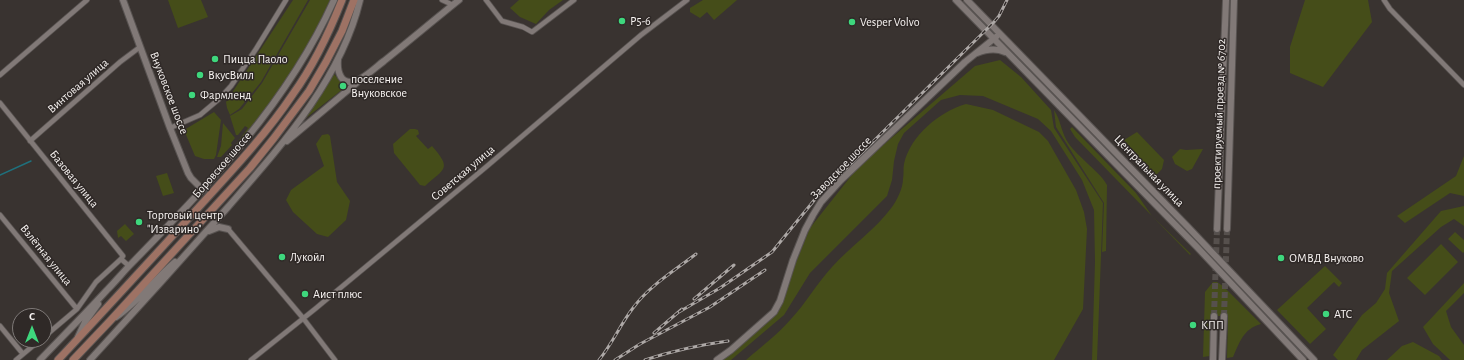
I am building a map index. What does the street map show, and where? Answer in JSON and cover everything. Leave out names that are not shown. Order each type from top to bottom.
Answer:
[{"type":"main road","name":"Боровское шоссе","points":[[58,360],[230,174],[273,122],[293,95],[317,55],[331,28],[342,0]]},
{"type":"main road","name":"Боровское шоссе","points":[[73,360],[110,322],[250,168],[282,128],[309,91],[326,62],[342,31],[354,0]]},
{"type":"street","points":[[0,75],[87,0]]},
{"type":"street","name":"Внуковское шоссе","points":[[123,0],[189,175],[203,190]]},
{"type":"street","points":[[170,128],[200,115],[219,99],[231,86],[286,0]]},
{"type":"street","points":[[40,360],[203,190],[259,125],[288,85],[320,31],[334,0]]},
{"type":"street","points":[[90,360],[190,250],[280,147],[312,103],[339,57],[350,32],[360,0]]},
{"type":"street","points":[[442,0],[453,5]]},
{"type":"street","points":[[280,147],[459,0]]},
{"type":"street","points":[[486,0],[502,21],[523,27],[532,32],[574,0]]},
{"type":"street","name":"Советская улица","points":[[251,360],[486,167],[641,35],[687,0]]},
{"type":"street","name":"Центральная улица","points":[[956,0],[1193,242],[1303,360]]},
{"type":"street","name":"Центральная улица","points":[[966,0],[1187,226],[1314,360]]},
{"type":"street","name":"проектируемый проезд № 6702","points":[[1217,229],[1226,0]]},
{"type":"street","name":"проектируемый проезд № 6702","points":[[1227,229],[1234,0]]},
{"type":"street","points":[[1384,0],[1390,9],[1464,85]]},
{"type":"street","name":"Заводское шоссе","points":[[717,360],[736,346],[774,312],[780,301],[793,260],[805,230],[821,202],[846,175],[972,56],[993,38],[1002,36]]},
{"type":"street","name":"Винтовая улица","points":[[30,141],[120,62],[140,47]]},
{"type":"street","points":[[972,56],[982,51],[992,50],[998,50],[1009,54]]},
{"type":"street","points":[[339,57],[338,71],[342,78],[349,81],[355,81],[366,75]]},
{"type":"street","name":"Базовая улица","points":[[0,103],[104,231],[123,256],[121,259],[129,266]]},
{"type":"street","points":[[226,208],[223,219],[228,229],[303,318],[335,360]]},
{"type":"street","name":"Взлётная улица","points":[[0,215],[77,309]]},
{"type":"street","points":[[204,234],[219,227],[228,229]]},
{"type":"street","points":[[110,322],[129,308],[157,278],[190,250]]},
{"type":"street","points":[[52,330],[77,309],[96,282],[121,259]]},
{"type":"street","points":[[76,341],[85,322],[106,291]]},
{"type":"street","points":[[1213,360],[1214,316]]},
{"type":"street","points":[[1222,360],[1224,316]]},
{"type":"street","points":[[0,326],[23,354]]},
{"type":"street","points":[[16,360],[30,348]]},
{"type":"green space","points":[[168,0],[201,0],[208,17],[178,28]]},
{"type":"green space","points":[[293,0],[308,0],[261,82],[239,109],[230,115],[226,102]]},
{"type":"green space","points":[[310,0],[330,0],[306,50],[276,94],[222,163],[248,128],[245,126],[238,135],[236,135],[230,116],[242,109],[262,83]]},
{"type":"green space","points":[[519,0],[563,0],[549,10],[536,24],[520,17],[510,8]]},
{"type":"green space","points":[[703,0],[737,0],[714,20],[707,12],[700,18],[690,12],[690,8]]},
{"type":"green space","points":[[1305,0],[1368,0],[1372,22],[1323,87],[1290,73],[1290,47]]},
{"type":"green space","points":[[1000,60],[1021,77],[1051,110],[1054,128],[1103,203],[1097,360],[1092,360],[1095,262],[1094,210],[1082,180],[1051,131],[1038,119],[983,96],[960,95],[941,100],[904,133],[898,144],[892,180],[887,196],[810,273],[784,315],[731,360],[722,360],[775,314],[810,228],[855,171],[975,66]]},
{"type":"green space","points":[[334,74],[340,81],[348,85],[306,118]]},
{"type":"green space","points":[[966,104],[993,110],[1039,132],[1048,141],[1076,190],[1084,212],[1087,229],[1083,309],[1054,360],[746,360],[786,325],[832,267],[878,223],[892,207],[902,186],[904,164],[907,154],[919,135],[946,112]]},
{"type":"green space","points":[[1054,110],[1069,144],[1100,175],[1107,185],[1106,251],[1102,252],[1104,203],[1056,127]]},
{"type":"green space","points":[[214,112],[221,120],[216,155],[214,159],[204,159],[195,156],[184,130]]},
{"type":"green space","points":[[223,123],[235,138],[231,143],[232,145],[221,157],[217,157],[221,146]]},
{"type":"green space","points":[[1072,127],[1136,193],[1152,216],[1191,254],[1190,255],[1075,137],[1070,129]]},
{"type":"green space","points":[[410,129],[418,130],[419,134],[416,136],[428,149],[432,146],[444,164],[444,168],[425,186],[420,185],[394,153],[393,144]]},
{"type":"green space","points":[[1137,132],[1164,160],[1162,169],[1155,176],[1124,140]]},
{"type":"green space","points":[[328,134],[330,136],[337,182],[350,201],[346,220],[328,237],[317,234],[293,212],[286,200],[291,190],[324,166],[316,144],[322,135]]},
{"type":"green space","points":[[1180,149],[1203,149],[1192,169],[1187,171],[1175,164],[1172,157]]},
{"type":"green space","points":[[1464,156],[1464,196],[1450,193],[1405,223],[1397,216],[1456,176]]},
{"type":"green space","points":[[167,173],[174,193],[163,196],[156,176]]},
{"type":"green space","points":[[1464,206],[1464,226],[1454,219],[1441,227],[1392,271],[1389,293],[1399,321],[1362,350],[1356,360],[1338,360],[1333,355],[1362,315],[1376,303],[1385,289],[1387,273],[1441,211]]},
{"type":"green space","points":[[125,224],[134,234],[126,241],[121,236],[118,238],[117,231]]},
{"type":"green space","points":[[1455,232],[1464,240],[1463,253],[1448,239]]},
{"type":"green space","points":[[1441,244],[1458,262],[1425,295],[1407,278]]},
{"type":"green space","points":[[1325,266],[1342,283],[1339,287],[1334,282],[1307,308],[1326,329],[1310,344],[1277,310]]},
{"type":"green space","points":[[1213,282],[1217,282],[1223,286],[1261,324],[1250,329],[1246,333],[1240,341],[1233,357],[1227,358],[1228,316],[1211,316],[1210,356],[1203,357],[1205,292]]},
{"type":"green space","points":[[1464,283],[1464,293],[1446,311],[1451,327],[1464,345],[1464,360],[1450,360],[1433,344],[1423,327]]},
{"type":"green space","points":[[1413,342],[1439,356],[1442,360],[1387,360],[1402,346]]},
{"type":"waterway","points":[[0,175],[31,161]]},
{"type":"tunnel","points":[[1214,316],[1217,229]]},
{"type":"tunnel","points":[[1224,316],[1227,229]]},
{"type":"railway","points":[[679,312],[720,288],[772,252],[816,198],[994,22],[999,16],[1007,0]]},
{"type":"railway","points":[[599,360],[608,348],[628,314],[639,300],[662,279],[696,254]]},
{"type":"railway","points":[[694,299],[734,265]]},
{"type":"railway","points":[[615,360],[640,344],[710,307],[765,270]]},
{"type":"railway","points":[[654,333],[682,309]]},
{"type":"railway","points":[[645,360],[707,344],[728,341]]},
{"type":"place","name":"Р5-6","points":[[622,21]]},
{"type":"place","name":"Vesper Volvo","points":[[852,22]]},
{"type":"place","name":"Пицца Паоло","points":[[215,59]]},
{"type":"place","name":"ВкусВилл","points":[[200,75]]},
{"type":"place","name":"поселение Внуковское","points":[[343,86]]},
{"type":"place","name":"Фармленд","points":[[192,95]]},
{"type":"place","name":"Торговый центр \"Изварино\"","points":[[139,222]]},
{"type":"place","name":"Лукойл","points":[[282,257]]},
{"type":"place","name":"ОМВД Внуково","points":[[1281,258]]},
{"type":"place","name":"Аист плюс","points":[[305,294]]},
{"type":"place","name":"АТС","points":[[1326,314]]},
{"type":"place","name":"КПП","points":[[1193,325]]}]
